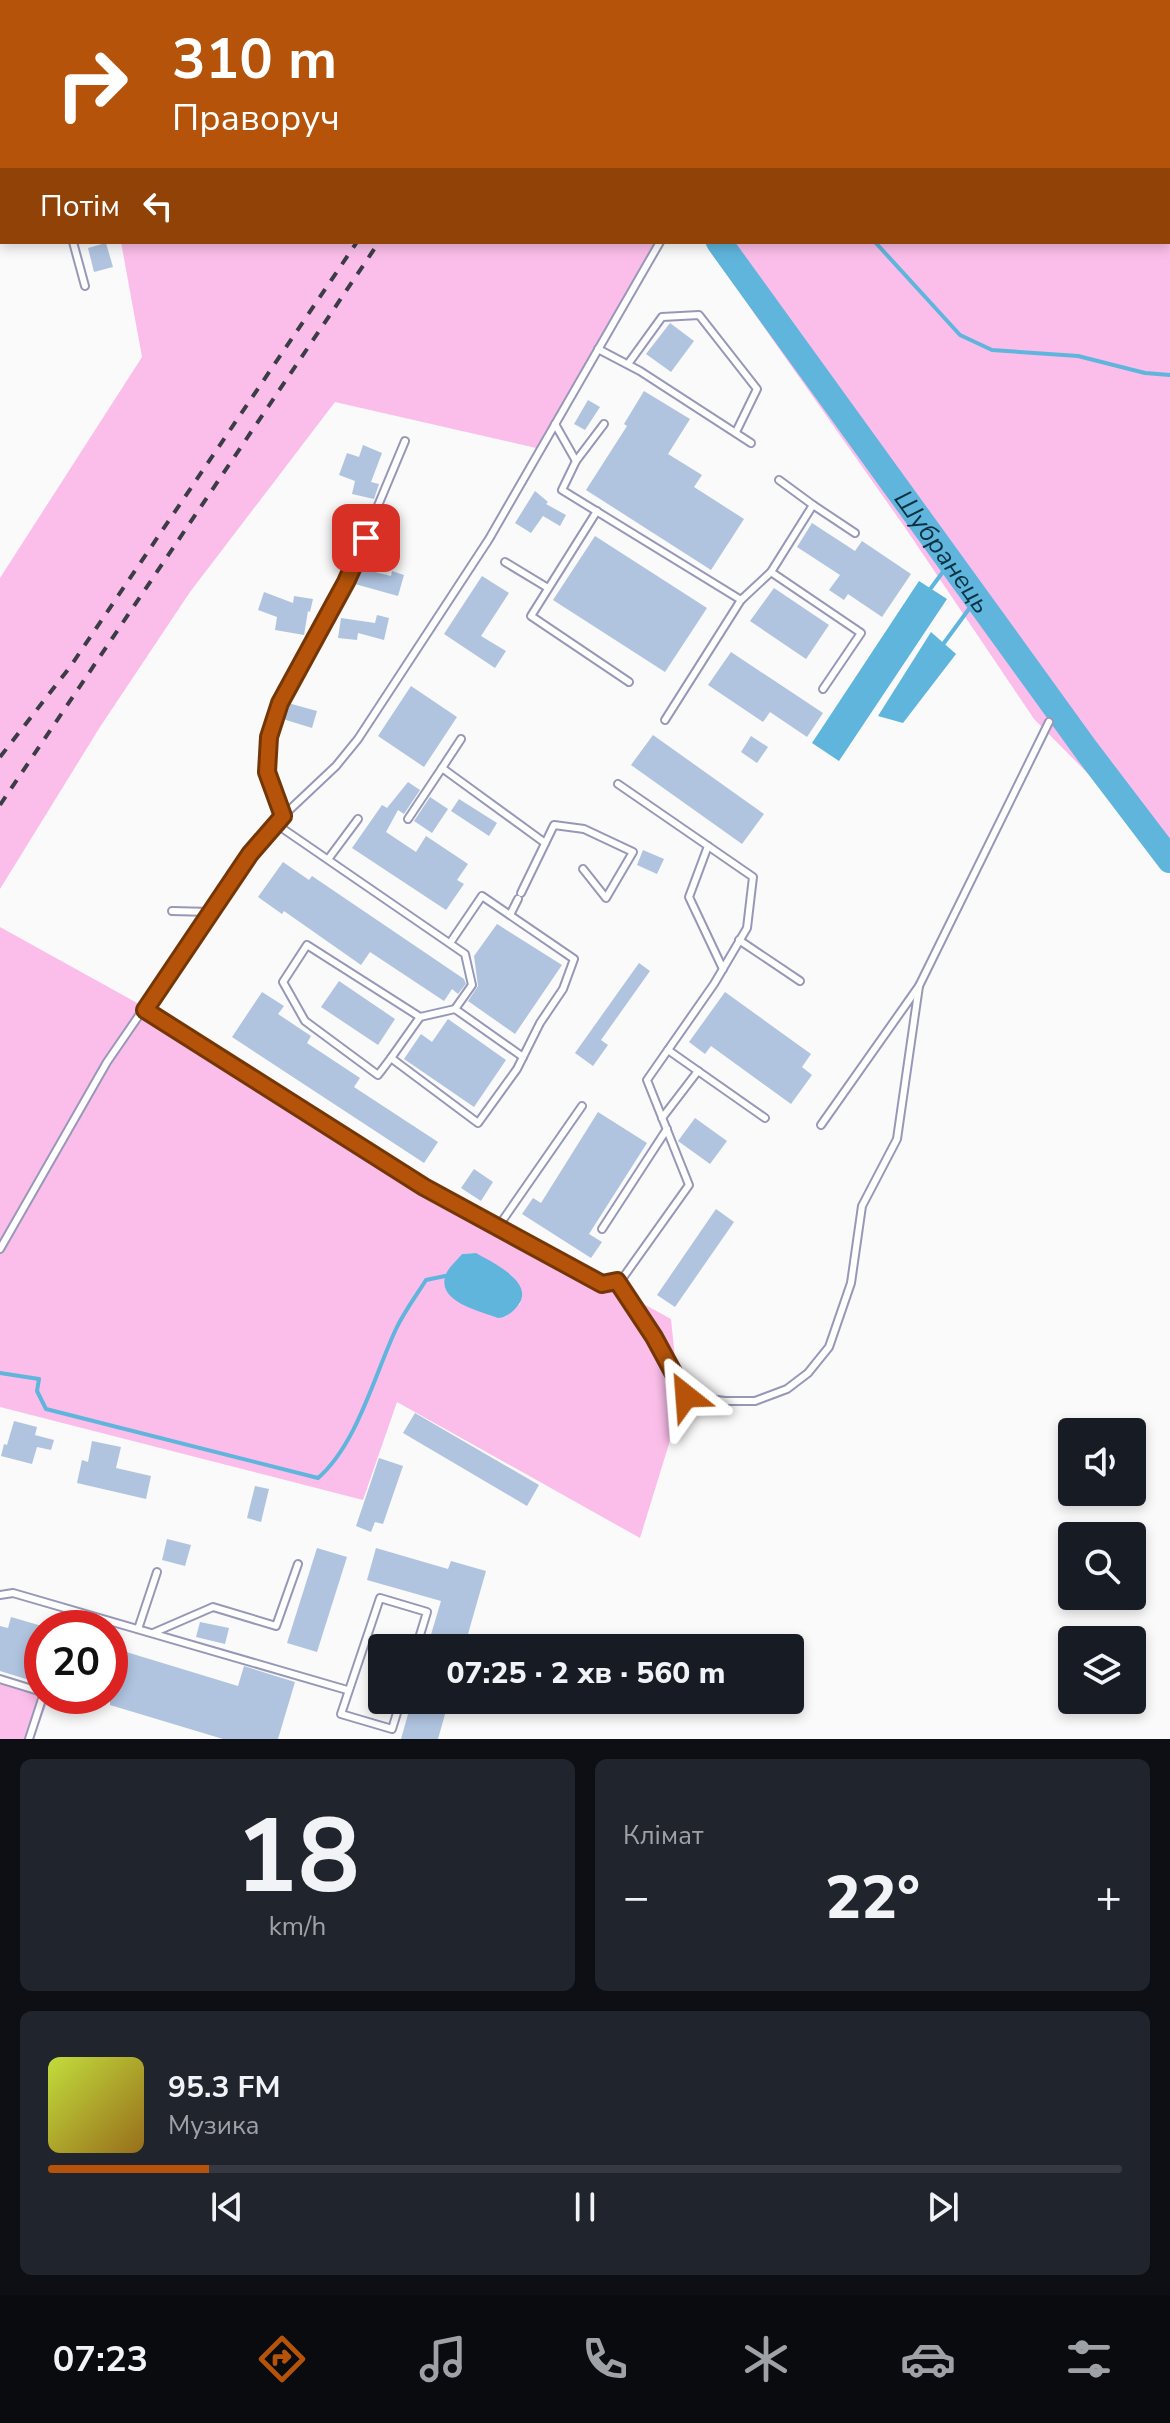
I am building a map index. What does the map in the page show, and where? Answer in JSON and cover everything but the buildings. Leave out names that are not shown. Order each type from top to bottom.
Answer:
[{"type":"lane","points":[[74,244],[85,286]]},
{"type":"lane","points":[[0,1249],[107,1062],[250,854],[283,816],[336,766],[358,739],[489,539],[659,244]]},
{"type":"lane","points":[[628,364],[662,317],[699,315],[757,389],[736,432]]},
{"type":"lane","points":[[598,349],[628,364],[751,443]]},
{"type":"lane","points":[[555,424],[576,461]]},
{"type":"lane","points":[[604,424],[576,461],[562,490],[741,600]]},
{"type":"lane","points":[[283,816],[267,772],[269,737],[280,703],[346,582],[405,441]]},
{"type":"lane","points":[[779,480],[855,533]]},
{"type":"lane","points":[[665,720],[741,600],[771,572],[813,505]]},
{"type":"lane","points":[[597,511],[531,616],[629,682]]},
{"type":"lane","points":[[505,562],[548,588]]},
{"type":"lane","points":[[771,572],[861,633],[823,689]]},
{"type":"lane","points":[[821,1125],[919,986],[1049,722]]},
{"type":"lane","points":[[408,819],[461,739]]},
{"type":"lane","points":[[442,768],[545,843]]},
{"type":"lane","points":[[145,1010],[424,1187],[602,1284],[622,1279],[689,1185],[647,1080],[723,969],[747,928],[753,877],[618,784]]},
{"type":"lane","points":[[329,858],[358,819]]},
{"type":"lane","points":[[276,824],[465,954],[472,985],[455,1009],[420,1017],[378,1075],[305,1021],[283,982],[307,945],[420,1017]]},
{"type":"lane","points":[[510,915],[554,825],[584,829],[633,852],[606,898],[583,869]]},
{"type":"lane","points":[[708,846],[689,897],[723,969]]},
{"type":"lane","points":[[391,1058],[478,1123],[523,1057],[540,1023],[563,989],[574,959],[482,896],[450,943]]},
{"type":"lane","points":[[172,911],[211,912]]},
{"type":"lane","points":[[739,940],[800,981]]},
{"type":"lane","points":[[617,1281],[654,1337],[686,1396],[755,1401],[787,1389],[808,1373],[829,1347],[851,1283],[862,1206],[897,1139],[919,986]]},
{"type":"lane","points":[[455,1009],[523,1057]]},
{"type":"lane","points":[[668,1050],[765,1118]]},
{"type":"lane","points":[[662,1118],[698,1071]]},
{"type":"lane","points":[[498,1227],[582,1106]]},
{"type":"lane","points":[[602,1229],[667,1129]]},
{"type":"lane","points":[[152,1633],[213,1607],[276,1626],[298,1564]]},
{"type":"lane","points":[[138,1629],[157,1572]]},
{"type":"lane","points":[[0,1595],[13,1593],[347,1690]]},
{"type":"lane","points":[[397,1714],[392,1729],[341,1714],[380,1598],[427,1612],[420,1634]]},
{"type":"lane","points":[[0,1679],[24,1688]]},
{"type":"lane","points":[[29,1739],[36,1714]]},
{"type":"shaded area","points":[[121,244],[662,244],[545,450],[335,402],[190,592],[100,727],[0,889],[0,578],[142,357]]},
{"type":"shaded area","points":[[705,244],[1170,244],[1170,857],[1034,719],[906,529]]},
{"type":"shaded area","points":[[0,927],[148,1009],[427,1185],[671,1319],[680,1408],[640,1538],[397,1402],[363,1500],[0,1407]],"holes":[[[475,1253],[512,1276],[522,1293],[520,1304],[505,1317],[450,1268],[462,1254]]]},
{"type":"shaded area","points":[[0,1678],[24,1687],[24,1714],[43,1714],[34,1739],[0,1739]]},
{"type":"water","points":[[919,581],[947,599],[839,761],[812,743]]},
{"type":"water","points":[[931,632],[956,654],[903,723],[878,716]]},
{"type":"water","points":[[476,1253],[511,1275],[522,1291],[521,1300],[506,1316],[498,1318],[461,1304],[447,1292],[444,1284],[449,1269],[462,1254]]},
{"type":"waterway","name":"Шубранець","points":[[720,244],[1087,751],[1170,860]]},
{"type":"waterway","points":[[877,244],[960,335],[992,350],[1078,356],[1145,373],[1170,375]]},
{"type":"waterway","points":[[931,588],[951,561]]},
{"type":"waterway","points":[[944,643],[977,598]]},
{"type":"waterway","points":[[0,1373],[39,1379],[37,1391],[46,1409],[318,1478],[332,1464],[354,1428],[406,1310],[426,1280],[445,1276]]},
{"type":"railway","points":[[0,757],[70,667],[356,244]]},
{"type":"railway","points":[[0,805],[378,244]]},
{"type":"route","points":[[366,538],[346,582],[280,703],[269,737],[267,772],[283,816],[250,854],[145,1010],[424,1187],[602,1284],[617,1281],[654,1337],[686,1396]]}]
